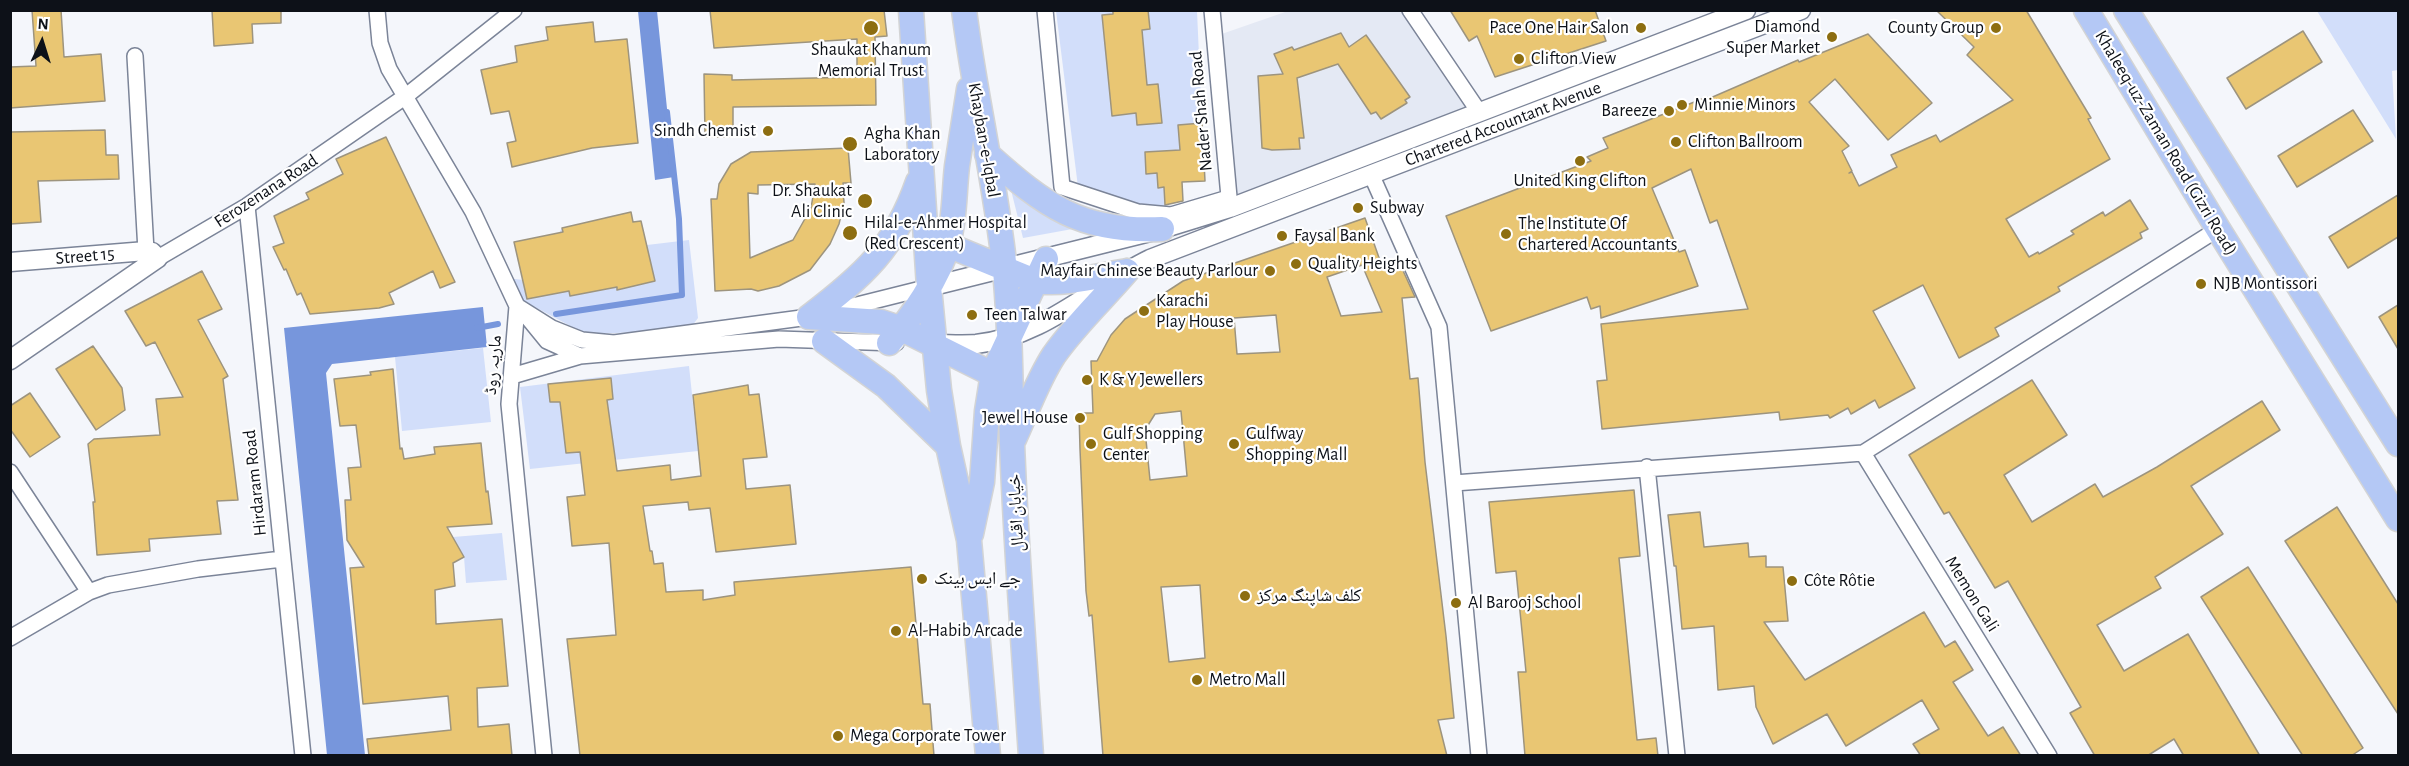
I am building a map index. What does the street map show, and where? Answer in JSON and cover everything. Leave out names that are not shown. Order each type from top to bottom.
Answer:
[{"type":"main road","points":[[911,10],[934,344],[948,446],[969,540],[988,756]]},
{"type":"main road","name":"Khayban-e-Iqbal","points":[[964,10],[1005,270]]},
{"type":"main road","name":"Khaleeq-uz-Zaman Road (Gizri Road)","points":[[2086,10],[2218,229],[2398,519]]},
{"type":"main road","name":"Khaleeq-uz-Zaman Road (Gizri Road)","points":[[2126,10],[2394,436]]},
{"type":"main road","points":[[896,336],[929,287],[948,247],[953,224],[957,166],[972,71]]},
{"type":"main road","points":[[987,154],[1048,204],[1066,213],[1107,227],[1131,231],[1161,229]]},
{"type":"main road","points":[[809,317],[861,276],[900,227],[921,173]]},
{"type":"main road","points":[[925,236],[1035,281],[1048,283],[1072,281],[1126,271]]},
{"type":"main road","points":[[1011,336],[1046,259]]},
{"type":"main road","name":"خیابان اقبال","points":[[1005,270],[1011,336],[1002,378],[1012,444],[1030,756]]},
{"type":"main road","points":[[1012,444],[1040,379],[1054,356],[1071,333],[1126,271]]},
{"type":"main road","points":[[809,317],[881,322],[896,336],[934,344],[1002,378],[987,411],[982,482],[969,540]]},
{"type":"main road","points":[[824,340],[886,386],[948,446]]},
{"type":"main road","points":[[2357,453],[2394,436]]},
{"type":"street","name":"ماریہ روڈ","points":[[376,10],[380,43],[386,60],[473,212],[517,306],[509,404],[544,756]]},
{"type":"street","name":"Ferozenana Road","points":[[10,360],[152,254],[247,206],[406,96],[514,10]]},
{"type":"street","points":[[1045,10],[1066,213]]},
{"type":"street","name":"Nader Shah Road","points":[[1212,10],[1229,203]]},
{"type":"street","points":[[1410,10],[1479,112]]},
{"type":"street","name":"Chartered Accountant Avenue","points":[[929,287],[1005,270],[1161,229],[1479,112],[1746,10]]},
{"type":"street","name":"Chartered Accountant Avenue","points":[[934,344],[977,344],[1011,336],[1052,319],[1126,271],[1239,224],[1802,10]]},
{"type":"street","points":[[135,56],[152,254]]},
{"type":"street","points":[[1371,174],[1439,327],[1479,756]]},
{"type":"street","points":[[1062,187],[1138,212],[1171,215],[1229,203]]},
{"type":"street","name":"Hirdaram Road","points":[[247,206],[303,756]]},
{"type":"street","points":[[1454,483],[1647,467],[1863,453],[2218,229]]},
{"type":"street","name":"Street 15","points":[[10,262],[152,254]]},
{"type":"street","points":[[517,306],[552,328],[582,340],[614,343],[809,317],[929,287]]},
{"type":"street","points":[[517,306],[547,341],[580,356]]},
{"type":"street","points":[[512,376],[580,356],[779,339],[824,340],[896,336]]},
{"type":"street","name":"Memon Gali","points":[[1863,453],[2049,756]]},
{"type":"street","points":[[1647,467],[1677,756]]},
{"type":"street","points":[[10,472],[89,592]]},
{"type":"street","points":[[10,638],[89,592],[108,585],[198,569],[282,559]]},
{"type":"shaded area","points":[[1056,11],[1197,11],[1202,123],[1179,125],[1180,150],[1146,174],[1157,173],[1158,187],[1164,187],[1165,206],[1147,207],[1078,187]]},
{"type":"shaded area","points":[[1288,11],[1409,11],[1474,110],[1230,208],[1213,37]]},
{"type":"shaded area","points":[[2317,11],[2398,11],[2398,70],[2392,71],[2396,139]]},
{"type":"shaded area","points":[[1011,190],[1078,228],[1023,238]]},
{"type":"shaded area","points":[[631,212],[633,222],[641,221],[647,245],[689,240],[698,318],[689,330],[591,334],[576,329],[520,299],[508,278],[523,280],[527,260],[518,262],[514,242],[559,233],[562,228],[590,222],[608,229],[605,217]]},
{"type":"shaded area","points":[[483,348],[491,422],[402,431],[395,357]]},
{"type":"shaded area","points":[[689,366],[698,451],[530,469],[520,387]]},
{"type":"shaded area","points":[[502,533],[507,580],[466,583],[464,557],[453,537]]},
{"type":"water","points":[[638,11],[657,11],[674,177],[655,180]]},
{"type":"water","points":[[483,307],[487,347],[332,364],[326,373],[365,755],[327,755],[284,328]]},
{"type":"building","points":[[32,10],[61,10],[64,57],[101,54],[105,101],[10,108],[10,67],[36,66]]},
{"type":"building","points":[[212,10],[281,10],[281,23],[252,24],[253,43],[214,46]]},
{"type":"building","points":[[710,10],[884,10],[887,36],[875,37],[876,105],[733,107],[733,137],[705,137],[704,74],[732,75],[732,80],[857,77],[857,39],[714,48]]},
{"type":"building","points":[[1113,10],[1148,10],[1150,29],[1142,30],[1147,85],[1158,84],[1162,123],[1137,125],[1136,113],[1112,116],[1102,15],[1113,14]]},
{"type":"building","name":"Clifton View","points":[[1450,10],[1595,10],[1606,41],[1495,77],[1477,36],[1469,41]]},
{"type":"building","points":[[1936,10],[2026,10],[2091,118],[2088,119],[2110,159],[2006,219],[2029,257],[2038,252],[2039,254],[2074,234],[2071,231],[2103,212],[2105,216],[2130,200],[2148,229],[2140,233],[2142,238],[2058,287],[2060,291],[1995,328],[1999,336],[1959,358],[1923,285],[1873,311],[1915,388],[1879,408],[1875,400],[1851,414],[1848,408],[1830,418],[1828,415],[1780,420],[1779,412],[1602,429],[1597,381],[1607,380],[1601,324],[1748,309],[1717,220],[1710,223],[1691,169],[1652,188],[1679,252],[1685,250],[1698,286],[1601,318],[1600,306],[1591,309],[1587,297],[1491,331],[1446,216],[1591,161],[1587,157],[1608,148],[1603,138],[1707,97],[1708,99],[1798,60],[1799,62],[1868,34],[1932,103],[1888,140],[1835,79],[1809,102],[1849,146],[1842,151],[1852,171],[1849,173],[1852,172],[1859,186],[1897,167],[1891,155],[1936,135],[1940,142],[2013,100],[1967,55],[1974,47]]},
{"type":"building","points":[[593,22],[595,42],[627,39],[638,143],[592,148],[512,167],[507,143],[516,141],[509,111],[491,114],[481,70],[517,62],[515,46],[548,40],[546,27]]},
{"type":"building","points":[[2303,31],[2322,62],[2246,109],[2227,78]]},
{"type":"building","points":[[1341,33],[1349,47],[1366,35],[1410,97],[1405,100],[1407,103],[1381,119],[1376,112],[1371,114],[1338,64],[1297,78],[1304,138],[1299,138],[1300,149],[1262,148],[1258,76],[1283,74],[1274,54],[1292,47],[1294,50]]},
{"type":"building","points":[[2353,110],[2373,141],[2297,187],[2278,156]]},
{"type":"building","points":[[1202,123],[1205,181],[1182,182],[1183,201],[1165,205],[1164,187],[1158,188],[1157,173],[1146,174],[1145,152],[1180,150],[1178,125]]},
{"type":"building","points":[[105,130],[106,155],[118,155],[119,179],[38,181],[41,222],[10,224],[10,132]]},
{"type":"building","points":[[386,137],[455,282],[440,288],[433,271],[389,293],[394,304],[379,308],[310,314],[301,293],[297,295],[273,247],[284,243],[274,216],[309,199],[306,193],[343,174],[336,159]]},
{"type":"building","points":[[848,148],[851,183],[843,183],[844,203],[839,224],[830,244],[810,270],[779,286],[758,291],[751,289],[715,291],[711,199],[717,199],[719,184],[731,164],[751,152]],"holes":[[[815,184],[811,208],[793,240],[750,258],[748,193],[758,194],[758,185]]]},
{"type":"building","points":[[2398,195],[2398,237],[2348,268],[2329,237]]},
{"type":"building","points":[[631,212],[633,222],[641,221],[655,281],[617,290],[617,287],[570,296],[569,291],[527,299],[514,242],[563,232],[562,228]]},
{"type":"building","points":[[1365,218],[1383,269],[1389,267],[1391,269],[1400,264],[1415,297],[1402,298],[1410,379],[1418,378],[1425,462],[1446,636],[1454,718],[1438,720],[1447,756],[1103,756],[1092,615],[1089,616],[1086,591],[1079,413],[1093,413],[1091,361],[1097,361],[1111,335],[1125,319],[1183,281]],"holes":[[[1362,265],[1382,312],[1341,316],[1327,277]],[[1276,315],[1280,352],[1237,354],[1234,318]],[[1181,411],[1187,476],[1150,480],[1145,430],[1155,414]],[[1200,585],[1205,658],[1169,662],[1161,587]]]},
{"type":"building","points":[[202,271],[222,309],[198,320],[228,376],[223,379],[238,500],[217,501],[221,534],[149,539],[150,551],[97,555],[93,502],[95,502],[88,444],[94,439],[160,435],[156,399],[183,397],[155,342],[146,346],[125,311]]},
{"type":"building","points":[[2398,305],[2398,349],[2379,317]]},
{"type":"building","points":[[93,346],[122,388],[125,410],[96,430],[56,369]]},
{"type":"building","points":[[393,369],[400,449],[402,448],[404,459],[435,454],[434,447],[481,443],[492,524],[447,527],[464,557],[453,563],[455,586],[435,590],[436,624],[502,619],[508,686],[477,688],[478,727],[509,724],[512,756],[369,756],[367,739],[451,730],[448,696],[363,704],[350,568],[364,567],[347,540],[345,500],[351,500],[348,468],[361,467],[356,425],[340,426],[334,379],[371,375],[370,372]]},
{"type":"building","points":[[611,378],[613,399],[607,400],[617,471],[670,465],[671,480],[701,476],[693,395],[748,385],[749,395],[759,394],[767,457],[743,459],[746,489],[790,485],[796,544],[716,552],[710,508],[689,510],[688,502],[643,506],[650,551],[652,551],[654,564],[663,563],[666,592],[703,590],[703,600],[735,595],[734,582],[911,567],[923,704],[930,704],[934,756],[580,756],[567,639],[616,635],[609,543],[572,546],[567,497],[585,495],[580,452],[566,453],[560,402],[550,402],[548,384]]},
{"type":"building","points":[[2032,380],[2067,435],[2004,475],[2032,522],[2095,484],[2103,497],[2157,467],[2262,401],[2280,430],[2191,486],[2223,534],[2155,577],[2161,588],[2097,625],[2124,671],[2188,634],[2260,756],[2184,756],[2174,739],[2147,756],[2095,756],[2070,713],[2081,707],[2008,581],[1995,588],[1949,512],[1944,514],[1909,455]]},
{"type":"building","points":[[30,393],[60,437],[30,457],[10,429],[10,406]]},
{"type":"building","points":[[1634,490],[1640,556],[1619,558],[1637,740],[1656,738],[1658,756],[1525,756],[1518,672],[1526,672],[1516,571],[1496,573],[1489,502]]},
{"type":"building","points":[[2337,507],[2398,604],[2398,714],[2285,541]]},
{"type":"building","points":[[1700,512],[1704,547],[1748,543],[1749,557],[1766,556],[1766,567],[1783,567],[1788,621],[1764,622],[1805,680],[1924,612],[1945,647],[1955,641],[1973,670],[1953,682],[1988,736],[2003,727],[2021,756],[1921,756],[1913,744],[1939,729],[1922,700],[1846,746],[1827,714],[1773,744],[1756,707],[1754,686],[1718,690],[1714,626],[1682,629],[1668,515]]},
{"type":"building","points":[[2248,567],[2363,748],[2351,756],[2303,756],[2201,597]]},
{"type":"waterway","points":[[556,314],[682,295],[679,219],[667,112]]},
{"type":"waterway","points":[[477,328],[498,324]]},
{"type":"place","name":"Shaukat Khanum Memorial Trust","points":[[871,28]]},
{"type":"place","name":"Pace One Hair Salon","points":[[1641,28]]},
{"type":"place","name":"County Group","points":[[1996,28]]},
{"type":"place","name":"Diamond Super Market","points":[[1832,37]]},
{"type":"place","name":"Clifton View","points":[[1519,59]]},
{"type":"place","name":"Minnie Minors","points":[[1682,105]]},
{"type":"place","name":"Bareeze","points":[[1669,111]]},
{"type":"place","name":"Sindh Chemist","points":[[768,131]]},
{"type":"place","name":"Clifton Ballroom","points":[[1676,142]]},
{"type":"place","name":"Agha Khan Laboratory","points":[[850,144]]},
{"type":"place","name":"United King Clifton","points":[[1580,161]]},
{"type":"place","name":"Dr. Shaukat Ali Clinic","points":[[865,201]]},
{"type":"place","name":"Subway","points":[[1358,208]]},
{"type":"place","name":"Hilal-e-Ahmer Hospital (Red Crescent)","points":[[850,233]]},
{"type":"place","name":"The Institute Of Chartered Accountants","points":[[1506,234]]},
{"type":"place","name":"Faysal Bank","points":[[1282,236]]},
{"type":"place","name":"Quality Heights","points":[[1296,264]]},
{"type":"place","name":"Mayfair Chinese Beauty Parlour","points":[[1270,271]]},
{"type":"place","name":"NJB Montissori","points":[[2201,284]]},
{"type":"place","name":"Karachi Play House","points":[[1144,311]]},
{"type":"place","name":"Teen Talwar","points":[[972,315]]},
{"type":"place","name":"K & Y Jewellers","points":[[1087,380]]},
{"type":"place","name":"Jewel House","points":[[1080,418]]},
{"type":"place","name":"Gulf Shopping Center","points":[[1091,444]]},
{"type":"place","name":"Gulfway Shopping Mall","points":[[1234,444]]},
{"type":"place","name":"جے ایس بینک","points":[[922,579]]},
{"type":"place","name":"Côte Rôtie","points":[[1792,581]]},
{"type":"place","name":"کلف شاپنگ مرکز","points":[[1245,596]]},
{"type":"place","name":"Al Barooj School","points":[[1456,603]]},
{"type":"place","name":"Al-Habib Arcade","points":[[896,631]]},
{"type":"place","name":"Metro Mall","points":[[1197,680]]},
{"type":"place","name":"Mega Corporate Tower","points":[[838,736]]}]
